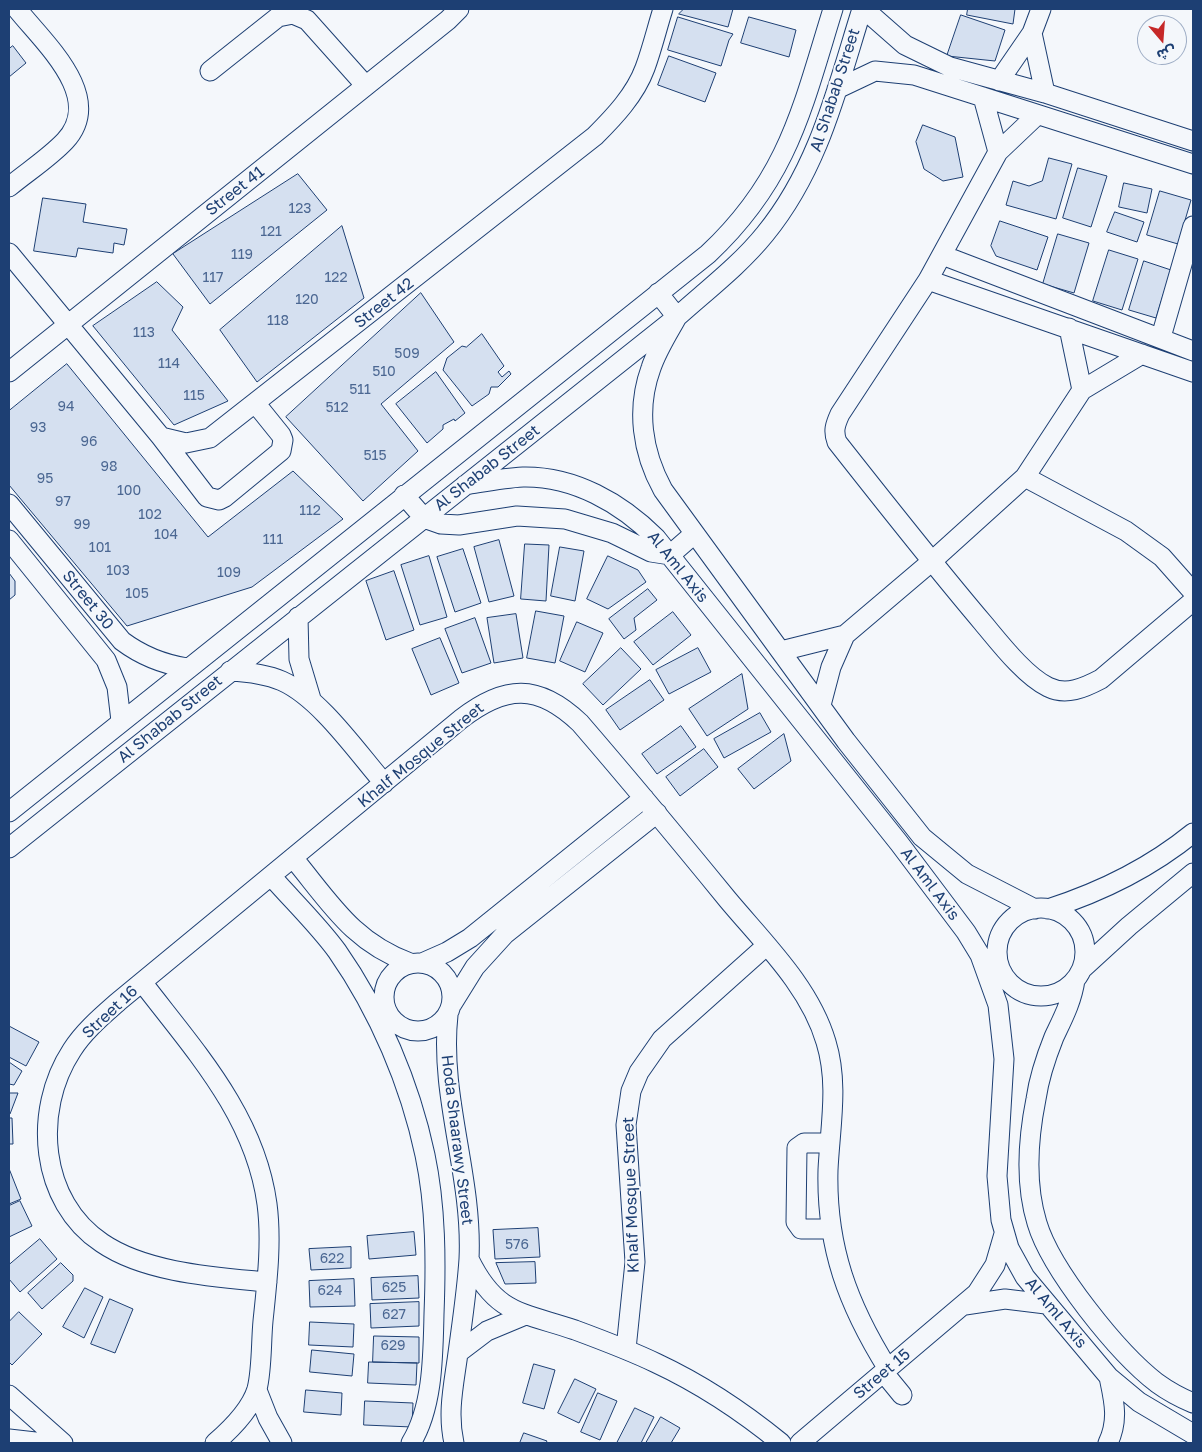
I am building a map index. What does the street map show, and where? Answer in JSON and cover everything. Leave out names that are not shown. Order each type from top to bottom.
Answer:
[{"type":"street","points":[[9,187],[64,142],[72,133],[80,110],[78,92],[70,76],[17,9]]},
{"type":"street","name":"Street 41","points":[[9,372],[448,20],[459,9]]},
{"type":"street","name":"Street 42","points":[[161,437],[186,443],[210,438],[256,404],[595,136],[623,105],[642,75],[663,9]]},
{"type":"street","name":"Al Shabab Street","points":[[9,812],[728,235],[747,214],[768,184],[790,142],[800,116],[833,9]]},
{"type":"street","points":[[863,9],[905,45],[983,97],[1193,164]]},
{"type":"street","name":"Al Shabab Street","points":[[9,848],[677,316],[747,254],[782,212],[813,158],[830,115],[863,9]]},
{"type":"street","points":[[999,81],[1032,33],[1041,9]]},
{"type":"street","points":[[210,71],[278,17],[293,14],[307,20],[366,86]]},
{"type":"street","points":[[1032,33],[1045,93]]},
{"type":"street","points":[[837,89],[880,71],[914,75],[948,75],[999,81],[1045,93],[1193,141]]},
{"type":"street","points":[[983,97],[998,152]]},
{"type":"street","points":[[1037,115],[998,152],[928,280],[840,414],[835,424],[834,434],[837,442],[931,562],[1015,660],[1047,687],[1063,692],[1084,688],[1101,679],[1193,601]]},
{"type":"street","points":[[1161,337],[1193,226]]},
{"type":"street","points":[[9,253],[161,437],[207,497],[219,500],[225,498],[281,451],[283,440],[256,404]]},
{"type":"street","points":[[942,255],[1161,337],[1193,351]]},
{"type":"street","points":[[928,280],[1193,372]]},
{"type":"street","points":[[658,293],[677,316]]},
{"type":"street","name":"Al Aml Axis","points":[[677,316],[651,368],[644,393],[642,424],[651,469],[694,534],[922,837],[967,874],[1042,909]]},
{"type":"street","points":[[1069,328],[1082,390]]},
{"type":"street","points":[[821,705],[831,667],[845,635],[931,562],[1025,477],[1082,390],[1142,354]]},
{"type":"street","name":"Al Aml Axis","points":[[465,485],[524,477],[566,483],[606,498],[630,514],[656,538],[670,555],[899,843],[966,932],[980,954],[998,1005],[1004,1059],[997,1176],[1004,1234],[1025,1276],[1046,1304],[1076,1336],[1109,1377],[1139,1402],[1193,1434]]},
{"type":"street","points":[[1025,477],[1126,531],[1162,557],[1193,592]]},
{"type":"street","points":[[404,495],[424,518],[450,525],[517,516],[565,519],[612,533],[651,552],[670,555],[694,534]]},
{"type":"street","name":"Street 30","points":[[9,504],[122,641],[133,650],[159,662],[187,668]]},
{"type":"street","name":"Street 30","points":[[9,540],[106,660],[113,673],[120,704],[121,721]]},
{"type":"street","points":[[80,627],[99,613]]},
{"type":"street","points":[[298,617],[300,659],[311,699]]},
{"type":"street","points":[[781,651],[845,635]]},
{"type":"street","points":[[230,671],[266,676],[297,689],[311,699],[384,783]]},
{"type":"street","name":"Khalf Mosque Street","points":[[142,982],[477,707],[502,695],[516,692],[544,697],[569,712],[644,798],[766,946],[811,1004],[827,1042],[834,1092],[828,1198],[831,1229],[846,1289],[858,1318],[886,1371],[902,1395]]},
{"type":"street","points":[[59,770],[77,793]]},
{"type":"street","points":[[644,798],[470,938],[447,952],[399,968],[391,975],[385,986],[383,997],[385,1008],[390,1017],[404,1029],[424,1031],[441,1023],[476,968],[505,934],[657,814]]},
{"type":"street","points":[[998,1005],[1003,974],[997,956],[998,942],[1003,930],[1012,920],[1023,912],[1042,909],[1119,881],[1158,858],[1193,833]]},
{"type":"street","points":[[294,859],[348,925],[361,938],[376,948],[416,963],[432,965],[446,977],[453,995],[450,1010]]},
{"type":"street","points":[[980,954],[1016,988],[1040,997],[1054,995],[1066,989],[1079,975],[1186,885],[1193,873]]},
{"type":"street","name":"Hoda Shaarawy Street","points":[[272,877],[335,949],[366,1000],[398,1068],[414,1112],[423,1147],[432,1202],[434,1329],[425,1409],[421,1423],[411,1443]]},
{"type":"street","points":[[1042,909],[1061,913],[1072,920],[1080,931],[1084,943],[1085,956],[1068,1010],[1054,1038],[1040,1078],[1033,1120],[1029,1175],[1033,1207],[1045,1246],[1057,1267],[1096,1318],[1142,1369],[1163,1386],[1193,1404]]},
{"type":"street","name":"Khalf Mosque Street","points":[[626,1349],[635,1262],[626,1125],[631,1091],[638,1072],[662,1039],[766,946]]},
{"type":"street","name":"Street 16","points":[[267,1282],[199,1275],[140,1261],[120,1254],[87,1232],[73,1218],[55,1183],[49,1156],[48,1125],[53,1092],[62,1068],[71,1051],[91,1026],[142,982],[216,1079],[245,1127],[256,1153],[267,1204],[269,1231],[267,1282],[257,1390],[268,1418],[282,1443]]},
{"type":"street","points":[[366,1000],[385,1008]]},
{"type":"street","name":"Hoda Shaarawy Street","points":[[450,1010],[446,1075],[462,1160],[468,1218],[468,1259],[450,1412],[454,1443]]},
{"type":"street","points":[[398,1068],[404,1029]]},
{"type":"street","points":[[830,1142],[804,1143],[796,1148],[796,1222],[801,1229],[831,1229]]},
{"type":"street","name":"Street 15","points":[[800,1443],[965,1304],[991,1272],[1004,1234]]},
{"type":"street","points":[[468,1259],[491,1293],[523,1316],[567,1328],[626,1349],[658,1364],[714,1395],[781,1443]]},
{"type":"street","points":[[965,1304],[1005,1299],[1046,1304]]},
{"type":"street","points":[[458,1353],[488,1331],[523,1316]]},
{"type":"street","points":[[1076,1336],[1096,1318]]},
{"type":"street","points":[[1108,1443],[1115,1426],[1116,1414],[1109,1377]]},
{"type":"street","name":"Street 16","points":[[216,1443],[235,1422],[257,1390]]},
{"type":"street","points":[[9,1395],[63,1443]]},
{"type":"street","points":[[425,1409],[450,1412]]},
{"type":"street","points":[[9,1439],[44,1443]]},
{"type":"building","points":[[684,9],[733,9],[728,27],[679,14]]},
{"type":"building","points":[[968,9],[1015,9],[1013,24],[967,15]]},
{"type":"building","points":[[961,15],[1005,30],[995,61],[947,56]]},
{"type":"building","points":[[678,17],[733,34],[729,40],[721,66],[668,50]]},
{"type":"building","points":[[749,17],[796,30],[789,57],[741,43]]},
{"type":"building","points":[[13,46],[26,63],[9,77],[9,49]]},
{"type":"building","points":[[669,56],[716,73],[705,102],[658,85]]},
{"type":"building","points":[[923,125],[955,137],[963,177],[943,181],[924,169],[916,142]]},
{"type":"building","points":[[1049,158],[1072,164],[1056,219],[1006,205],[1013,181],[1029,186],[1042,181]]},
{"type":"building","points":[[1078,168],[1107,176],[1091,227],[1063,218]]},
{"type":"building","points":[[298,174],[327,210],[210,304],[173,254]]},
{"type":"building","points":[[1124,183],[1152,189],[1147,213],[1119,207]]},
{"type":"building","points":[[1160,191],[1191,200],[1178,244],[1147,235]]},
{"type":"building","points":[[43,198],[86,204],[83,222],[127,229],[124,245],[114,243],[113,253],[78,248],[76,257],[34,251]]},
{"type":"building","points":[[1115,212],[1144,222],[1137,242],[1107,232]]},
{"type":"building","points":[[1000,221],[1048,237],[1037,270],[996,256],[991,246]]},
{"type":"building","points":[[342,226],[364,298],[257,382],[220,330]]},
{"type":"building","points":[[1058,234],[1089,243],[1074,293],[1043,284]]},
{"type":"building","points":[[1109,250],[1138,259],[1122,310],[1093,301]]},
{"type":"building","points":[[1144,261],[1171,270],[1156,318],[1129,310]]},
{"type":"building","points":[[157,282],[183,307],[172,330],[228,401],[174,425],[93,326]]},
{"type":"building","points":[[421,293],[454,342],[381,404],[418,451],[363,501],[286,417]]},
{"type":"building","points":[[482,334],[504,366],[498,372],[502,377],[509,371],[511,374],[498,387],[491,387],[489,394],[472,406],[443,370],[447,358],[462,346],[466,347]]},
{"type":"building","points":[[67,364],[208,537],[293,471],[343,519],[252,587],[127,626],[9,485],[9,411]]},
{"type":"building","points":[[436,372],[465,413],[455,421],[454,419],[443,425],[443,429],[427,443],[396,404]]},
{"type":"building","points":[[499,540],[514,596],[489,602],[474,547]]},
{"type":"building","points":[[525,544],[549,545],[546,601],[521,599]]},
{"type":"building","points":[[560,547],[584,551],[575,601],[551,596]]},
{"type":"building","points":[[463,549],[481,603],[455,612],[437,557]]},
{"type":"building","points":[[429,556],[447,617],[420,625],[401,565]]},
{"type":"building","points":[[608,556],[638,570],[646,582],[608,609],[587,599]]},
{"type":"building","points":[[394,571],[414,630],[386,640],[366,581]]},
{"type":"building","points":[[9,573],[15,581],[15,595],[9,600]]},
{"type":"building","points":[[648,589],[657,600],[634,618],[636,630],[624,639],[609,619]]},
{"type":"building","points":[[536,611],[564,616],[555,663],[527,658]]},
{"type":"building","points":[[673,612],[691,635],[653,665],[634,642]]},
{"type":"building","points":[[516,614],[523,658],[494,663],[487,618]]},
{"type":"building","points":[[475,618],[491,663],[462,673],[445,629]]},
{"type":"building","points":[[577,622],[603,633],[585,672],[560,661]]},
{"type":"building","points":[[440,638],[459,683],[431,695],[412,649]]},
{"type":"building","points":[[621,648],[641,669],[603,705],[583,684]]},
{"type":"building","points":[[698,648],[711,672],[669,694],[656,670]]},
{"type":"building","points":[[742,674],[748,709],[707,736],[689,709]]},
{"type":"building","points":[[650,680],[664,700],[620,730],[606,710]]},
{"type":"building","points":[[760,713],[771,732],[724,758],[714,739]]},
{"type":"building","points":[[681,726],[696,747],[657,774],[642,754]]},
{"type":"building","points":[[784,734],[791,761],[754,789],[738,769]]},
{"type":"building","points":[[704,749],[718,767],[680,796],[666,777]]},
{"type":"building","points":[[9,1026],[39,1042],[26,1066],[9,1057]]},
{"type":"building","points":[[9,1062],[22,1071],[14,1085],[9,1084]]},
{"type":"building","points":[[9,1093],[18,1093],[10,1114],[9,1114]]},
{"type":"building","points":[[9,1118],[12,1118],[13,1144],[9,1144]]},
{"type":"building","points":[[9,1172],[21,1199],[9,1204]]},
{"type":"building","points":[[20,1201],[32,1226],[9,1237],[9,1206]]},
{"type":"building","points":[[538,1228],[540,1257],[495,1259],[493,1230]]},
{"type":"building","points":[[414,1232],[416,1255],[369,1259],[367,1236]]},
{"type":"building","points":[[40,1239],[57,1259],[20,1292],[9,1279],[9,1265]]},
{"type":"building","points":[[351,1247],[351,1268],[311,1270],[309,1249]]},
{"type":"building","points":[[535,1262],[536,1283],[505,1284],[496,1263]]},
{"type":"building","points":[[61,1263],[73,1275],[73,1281],[42,1309],[28,1293]]},
{"type":"building","points":[[418,1276],[419,1298],[372,1300],[371,1278]]},
{"type":"building","points":[[354,1279],[355,1306],[310,1307],[309,1281]]},
{"type":"building","points":[[85,1288],[103,1297],[84,1338],[63,1327]]},
{"type":"building","points":[[110,1299],[133,1309],[115,1353],[91,1344]]},
{"type":"building","points":[[419,1302],[419,1326],[371,1328],[370,1304]]},
{"type":"building","points":[[19,1312],[42,1334],[12,1365],[9,1362],[9,1322]]},
{"type":"building","points":[[310,1322],[354,1324],[353,1347],[309,1345]]},
{"type":"building","points":[[374,1336],[419,1337],[419,1363],[373,1362]]},
{"type":"building","points":[[312,1350],[354,1354],[352,1376],[310,1372]]},
{"type":"building","points":[[369,1362],[417,1363],[416,1385],[368,1383]]},
{"type":"building","points":[[534,1364],[555,1370],[544,1409],[523,1403]]},
{"type":"building","points":[[575,1379],[596,1389],[579,1423],[558,1413]]},
{"type":"building","points":[[306,1390],[342,1393],[341,1415],[304,1412]]},
{"type":"building","points":[[598,1393],[617,1401],[600,1440],[581,1432]]},
{"type":"building","points":[[365,1401],[413,1403],[412,1427],[364,1425]]},
{"type":"building","points":[[635,1408],[654,1417],[641,1443],[617,1443]]},
{"type":"building","points":[[661,1417],[680,1428],[671,1443],[646,1443]]},
{"type":"building","points":[[524,1433],[547,1441],[546,1443],[520,1443]]}]
